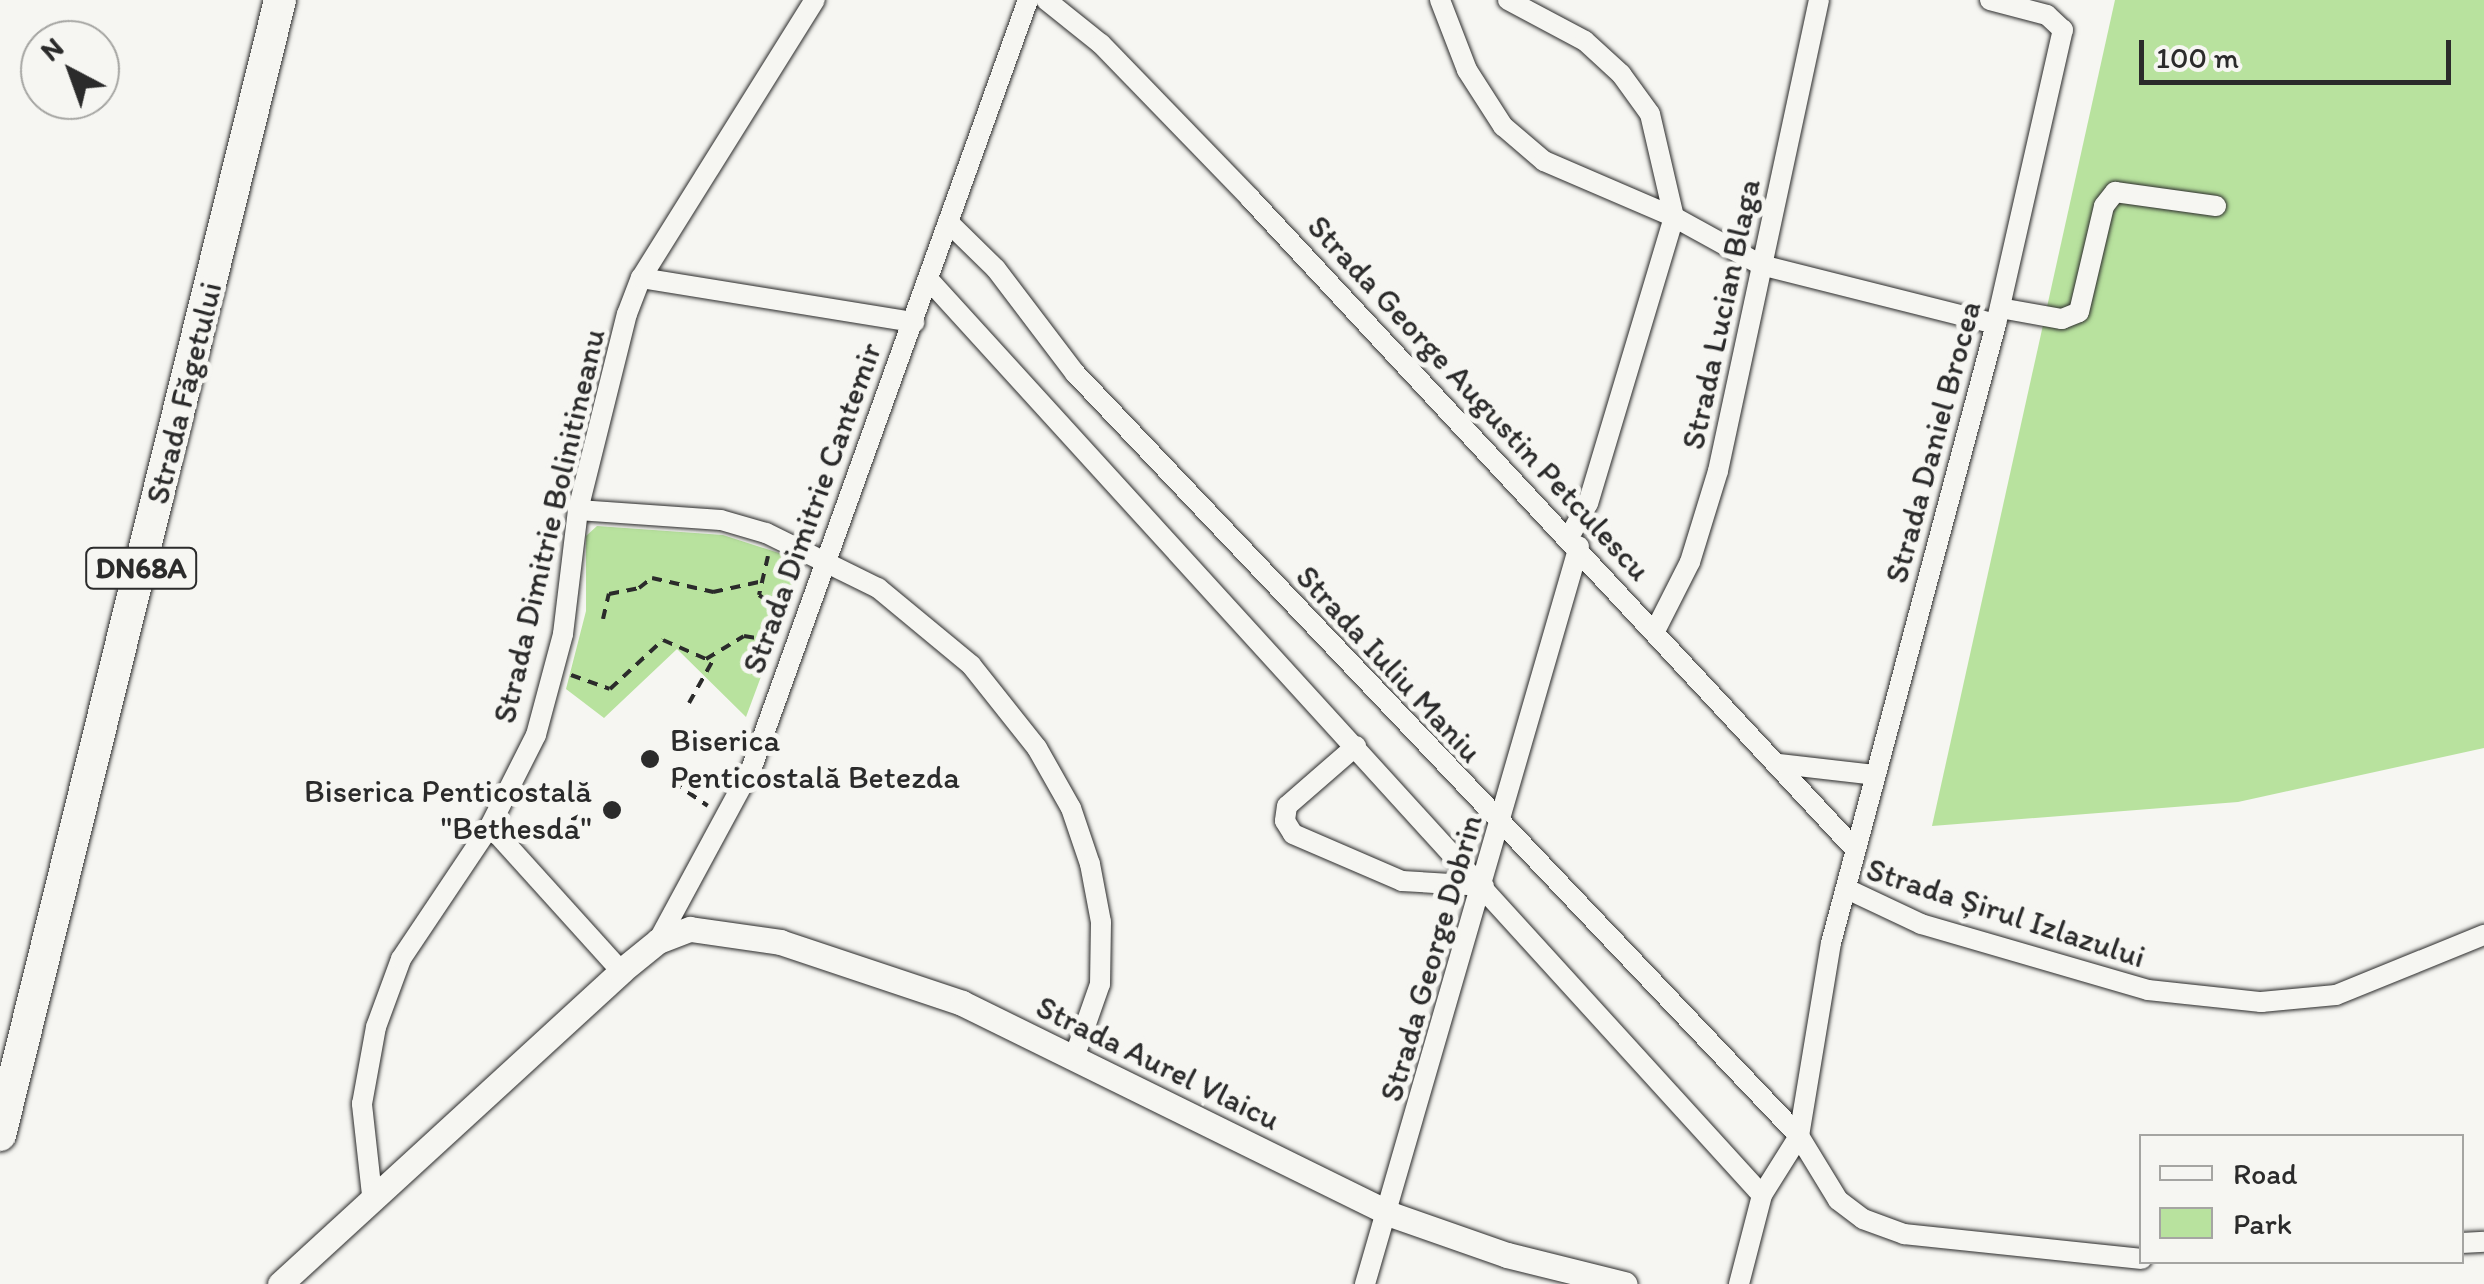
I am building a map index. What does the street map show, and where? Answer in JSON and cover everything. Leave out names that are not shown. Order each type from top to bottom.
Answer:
[{"type":"main road","name":"Strada Făgetului","points":[[0,1135],[280,0]]},
{"type":"street","name":"Strada Dimitrie Bolinitineanu","points":[[372,1195],[362,1104],[376,1027],[402,959],[490,826],[536,735],[563,634],[578,510],[641,278],[815,0]]},
{"type":"street","name":"Strada Dimitrie Cantemir","points":[[280,1284],[372,1195],[658,941],[752,767],[1028,0]]},
{"type":"street","name":"Strada George Augustin Petculescu","points":[[1046,0],[1102,44],[1574,541],[1855,849]]},
{"type":"street","points":[[1440,0],[1467,70],[1502,126],[1544,161],[1674,217],[1761,265],[1998,316],[2062,319],[2079,312],[2104,206],[2115,192],[2216,206]]},
{"type":"street","points":[[1508,0],[1585,41],[1621,74],[1650,114],[1674,217]]},
{"type":"street","name":"Strada Lucian Blaga","points":[[1656,631],[1690,562],[1718,472],[1820,0]]},
{"type":"street","name":"Strada Daniel Brocea","points":[[1847,889],[1998,316],[2063,30],[2047,15],[1990,0]]},
{"type":"street","name":"Strada George Dobrin","points":[[1365,1284],[1390,1214],[1484,886],[1574,541],[1674,217]]},
{"type":"street","name":"Strada Iuliu Maniu","points":[[948,222],[996,269],[1075,373],[1500,827],[1799,1136],[1838,1200],[1863,1219],[1904,1234],[2139,1259]]},
{"type":"street","points":[[641,278],[914,322]]},
{"type":"street","points":[[929,280],[1762,1195]]},
{"type":"street","points":[[578,510],[721,520],[828,559],[878,588],[972,665],[1037,748],[1071,808],[1100,922],[1100,984],[1074,1058]]},
{"type":"street","points":[[1356,746],[1287,806],[1286,822],[1294,834],[1402,881],[1484,886]]},
{"type":"street","points":[[1780,764],[1875,774]]},
{"type":"street","points":[[490,826],[621,972]]},
{"type":"street","name":"Strada Șirul Izlazului","points":[[1739,1284],[1762,1195],[1799,1136],[1830,943],[1847,889],[1921,924],[2148,990],[2261,1002],[2336,996],[2484,935]]},
{"type":"street","name":"Strada Aurel Vlaicu","points":[[658,941],[690,929],[780,942],[962,1003],[1390,1214],[1507,1255],[1624,1284]]},
{"type":"path","points":[[689,702],[708,678],[713,658],[744,636],[774,642],[786,610],[762,600],[760,582],[771,546]]},
{"type":"path","points":[[603,619],[608,594],[638,588],[652,578],[713,592],[760,582]]},
{"type":"path","points":[[562,670],[610,689],[663,640],[713,658]]},
{"type":"path","points":[[673,782],[708,806]]},
{"type":"path","points":[[540,837],[580,816]]},
{"type":"green space","points":[[2115,0],[2484,0],[2484,748],[2238,802],[1932,826]]},
{"type":"green space","points":[[597,526],[723,535],[788,556],[799,574],[746,717],[677,649],[604,718],[566,689],[586,611],[586,536]]},
{"type":"place","name":"Biserica Penticostală Betezda","points":[[650,759]]},
{"type":"place","name":"Biserica Penticostală \"Bethesda\"","points":[[612,810]]}]
